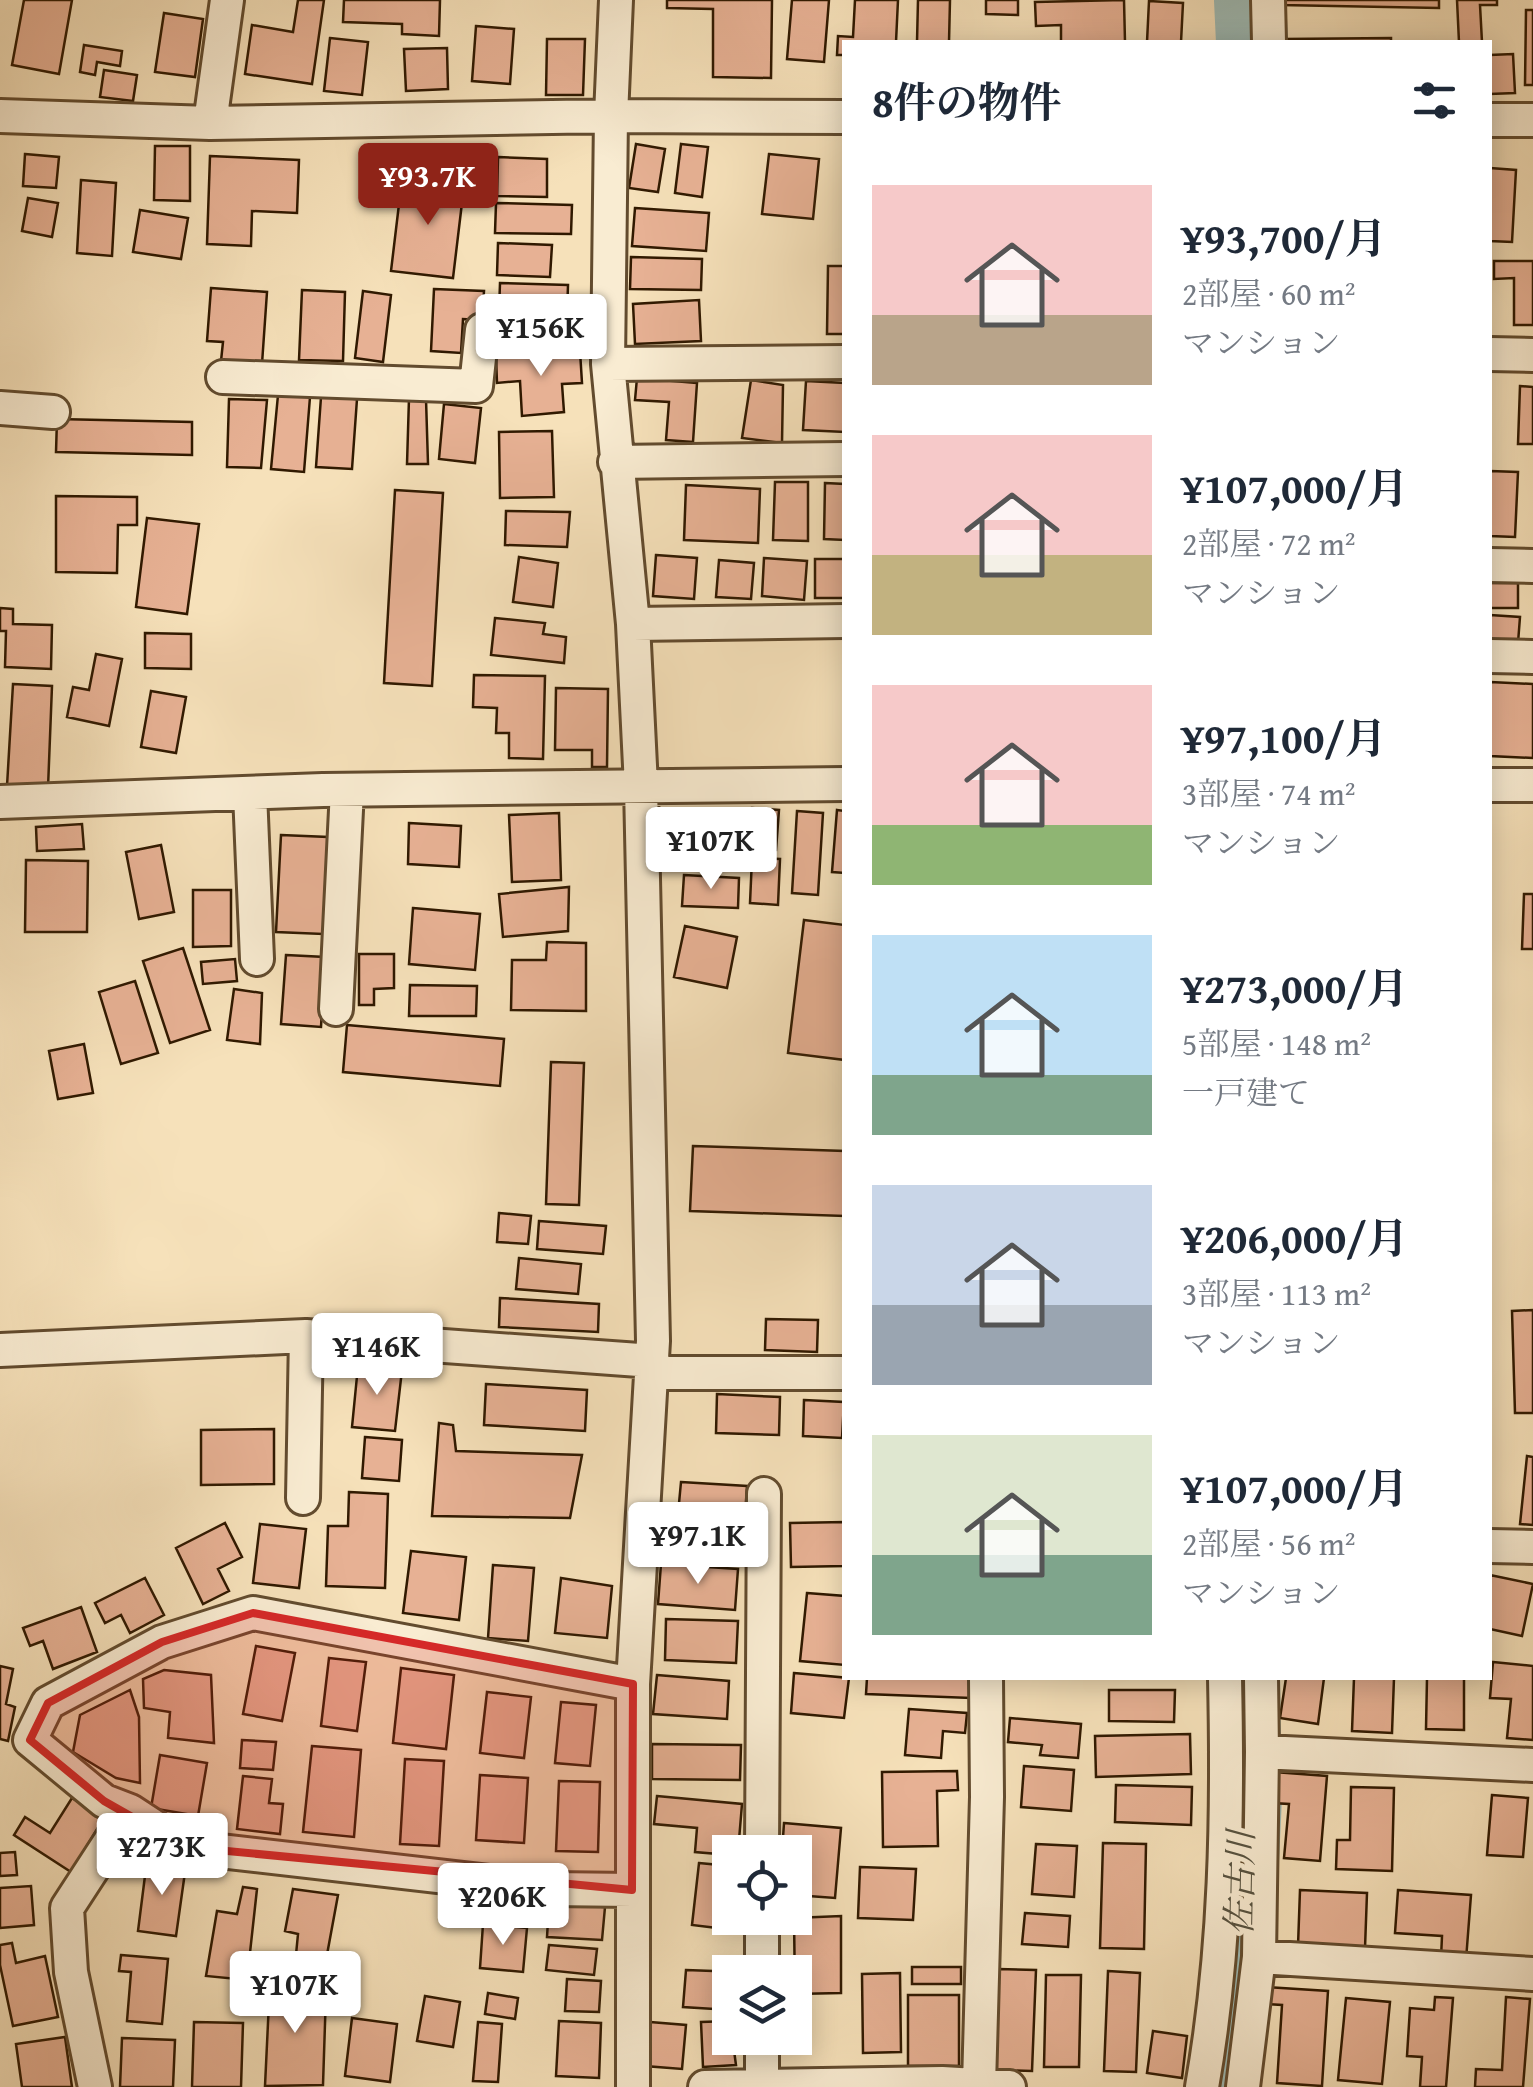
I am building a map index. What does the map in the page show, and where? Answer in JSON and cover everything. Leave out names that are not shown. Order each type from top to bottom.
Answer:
[{"type":"street","points":[[210,122],[227,0]]},
{"type":"street","points":[[616,0],[610,116],[608,350],[615,462],[633,624],[641,786],[653,1367],[633,1684],[633,2087]]},
{"type":"street","points":[[1268,0],[1270,40]]},
{"type":"street","points":[[0,116],[210,122],[842,117]]},
{"type":"street","points":[[1492,120],[1533,120]]},
{"type":"street","points":[[223,377],[476,386],[482,330],[608,350],[842,362]]},
{"type":"street","points":[[1492,354],[1533,355]]},
{"type":"street","points":[[0,408],[53,412]]},
{"type":"street","points":[[615,462],[842,459]]},
{"type":"street","points":[[1492,565],[1533,566]]},
{"type":"street","points":[[633,624],[842,621]]},
{"type":"street","points":[[1492,656],[1533,657]]},
{"type":"street","points":[[0,802],[348,790],[842,784]]},
{"type":"street","points":[[1492,785],[1533,785]]},
{"type":"street","points":[[336,1009],[348,790]]},
{"type":"street","points":[[250,793],[257,959]]},
{"type":"street","points":[[303,1498],[306,1336]]},
{"type":"street","points":[[0,1350],[306,1336],[653,1367],[842,1373]]},
{"type":"street","points":[[762,1835],[764,1494]]},
{"type":"street","points":[[1492,1546],[1533,1547]]},
{"type":"street","points":[[632,1890],[550,1888],[184,1847],[130,1811],[104,1801],[30,1740],[48,1704],[162,1642],[254,1613],[633,1684]]},
{"type":"street","points":[[705,2087],[994,2086],[986,1680]]},
{"type":"street","points":[[1202,2087],[1216,2005],[1227,1837],[1225,1680]]},
{"type":"street","points":[[1243,2087],[1259,1957],[1261,1680]]},
{"type":"street","points":[[1262,1752],[1533,1765]]},
{"type":"street","points":[[95,2087],[71,1972],[67,1908],[130,1811]]},
{"type":"street","points":[[1259,1957],[1533,1974]]},
{"type":"street","points":[[762,2055],[762,2084]]},
{"type":"highlighted area","points":[[253,1613],[633,1684],[632,1890],[185,1847],[104,1801],[30,1740],[48,1703],[162,1642]]},
{"type":"building","points":[[24,0],[72,0],[59,74],[12,65]]},
{"type":"building","points":[[298,0],[324,0],[312,84],[245,74],[252,25],[293,32]]},
{"type":"building","points":[[344,0],[440,0],[439,36],[402,34],[402,24],[343,22]]},
{"type":"building","points":[[667,0],[772,0],[771,78],[713,77],[713,9],[667,8]]},
{"type":"building","points":[[792,0],[829,0],[824,62],[787,59]]},
{"type":"building","points":[[855,0],[898,0],[896,40],[842,40],[842,55],[837,55],[838,36],[853,37]]},
{"type":"building","points":[[918,0],[950,0],[949,40],[917,40]]},
{"type":"building","points":[[986,0],[1018,0],[1018,15],[986,14]]},
{"type":"building","points":[[1124,0],[1125,40],[1061,40],[1061,25],[1036,26],[1035,2]]},
{"type":"building","points":[[1281,0],[1439,0],[1439,8],[1281,5]]},
{"type":"building","points":[[1457,0],[1497,0],[1497,5],[1480,5],[1482,40],[1459,40]]},
{"type":"building","points":[[1149,1],[1183,3],[1181,40],[1147,40]]},
{"type":"building","points":[[1526,10],[1533,10],[1533,85],[1525,85]]},
{"type":"building","points":[[164,13],[203,19],[195,77],[155,72]]},
{"type":"building","points":[[476,26],[514,29],[510,84],[472,81]]},
{"type":"building","points":[[330,38],[368,42],[362,95],[324,91]]},
{"type":"building","points":[[1391,38],[1391,40],[1285,40]]},
{"type":"building","points":[[547,39],[585,39],[583,95],[546,95]]},
{"type":"building","points":[[84,45],[122,51],[120,66],[97,62],[95,75],[80,72]]},
{"type":"building","points":[[447,48],[448,89],[406,91],[404,49]]},
{"type":"building","points":[[1513,54],[1515,93],[1492,94],[1492,55]]},
{"type":"building","points":[[104,70],[137,75],[133,101],[100,97]]},
{"type":"building","points":[[636,144],[665,149],[658,192],[629,188]]},
{"type":"building","points":[[681,144],[708,147],[702,197],[675,193]]},
{"type":"building","points":[[155,146],[190,146],[190,201],[154,200]]},
{"type":"building","points":[[25,154],[59,157],[56,188],[23,186]]},
{"type":"building","points":[[769,154],[819,159],[813,219],[762,214]]},
{"type":"building","points":[[210,156],[299,160],[297,213],[252,211],[251,246],[207,244]]},
{"type":"building","points":[[498,157],[547,159],[547,197],[497,196]]},
{"type":"building","points":[[1492,168],[1516,170],[1512,242],[1492,241]]},
{"type":"building","points":[[402,179],[464,186],[453,278],[391,271]]},
{"type":"building","points":[[81,180],[116,183],[112,256],[77,253]]},
{"type":"building","points":[[28,198],[58,203],[52,237],[22,231]]},
{"type":"building","points":[[496,203],[572,205],[571,234],[495,233]]},
{"type":"building","points":[[635,208],[709,213],[706,251],[632,246]]},
{"type":"building","points":[[140,210],[188,218],[181,259],[133,252]]},
{"type":"building","points":[[498,243],[552,245],[550,277],[497,275]]},
{"type":"building","points":[[631,257],[702,259],[701,290],[630,289]]},
{"type":"building","points":[[1494,261],[1533,261],[1533,325],[1514,325],[1514,278],[1494,279]]},
{"type":"building","points":[[828,266],[842,266],[842,334],[827,334]]},
{"type":"building","points":[[500,283],[568,285],[567,316],[499,313]]},
{"type":"building","points":[[211,288],[267,292],[262,364],[221,361],[223,342],[207,341]]},
{"type":"building","points":[[434,289],[484,291],[482,320],[463,319],[461,353],[431,351]]},
{"type":"building","points":[[302,290],[345,292],[343,361],[299,360]]},
{"type":"building","points":[[363,291],[391,295],[383,362],[355,358]]},
{"type":"building","points":[[699,300],[701,341],[635,344],[633,304]]},
{"type":"building","points":[[580,351],[582,383],[562,384],[564,412],[522,416],[520,381],[497,383],[496,357]]},
{"type":"building","points":[[637,378],[697,383],[693,442],[666,440],[669,402],[635,400]]},
{"type":"building","points":[[751,380],[783,385],[782,443],[742,438]]},
{"type":"building","points":[[806,381],[842,383],[842,432],[803,430]]},
{"type":"building","points":[[1520,386],[1533,387],[1533,444],[1518,444]]},
{"type":"building","points":[[278,395],[310,397],[304,472],[271,469]]},
{"type":"building","points":[[321,397],[357,399],[352,469],[316,467]]},
{"type":"building","points":[[409,398],[426,399],[428,464],[407,464]]},
{"type":"building","points":[[229,399],[267,400],[261,468],[227,467]]},
{"type":"building","points":[[444,404],[481,408],[475,463],[439,459]]},
{"type":"building","points":[[57,419],[192,422],[192,455],[56,452]]},
{"type":"building","points":[[552,431],[554,497],[500,498],[499,432]]},
{"type":"building","points":[[1492,471],[1518,472],[1515,537],[1492,536]]},
{"type":"building","points":[[775,482],[808,482],[808,541],[773,540]]},
{"type":"building","points":[[825,483],[842,484],[842,540],[824,539]]},
{"type":"building","points":[[686,485],[760,489],[758,543],[684,540]]},
{"type":"building","points":[[395,490],[443,493],[432,686],[384,683]]},
{"type":"building","points":[[56,496],[137,497],[137,525],[118,525],[117,573],[56,572]]},
{"type":"building","points":[[506,511],[570,512],[567,547],[505,545]]},
{"type":"building","points":[[147,518],[199,524],[187,614],[136,607]]},
{"type":"building","points":[[656,555],[697,558],[694,599],[653,596]]},
{"type":"building","points":[[519,557],[558,563],[553,607],[513,602]]},
{"type":"building","points":[[764,558],[807,561],[804,600],[762,596]]},
{"type":"building","points":[[815,559],[842,559],[842,598],[815,598]]},
{"type":"building","points":[[719,560],[754,563],[751,599],[716,597]]},
{"type":"building","points":[[1492,583],[1518,583],[1518,608],[1492,608]]},
{"type":"building","points":[[0,608],[13,609],[13,624],[52,625],[51,669],[5,667],[6,631],[0,631]]},
{"type":"building","points":[[1492,615],[1520,617],[1518,643],[1492,641]]},
{"type":"building","points":[[495,618],[545,623],[543,634],[566,637],[564,663],[491,655]]},
{"type":"building","points":[[145,633],[191,634],[191,669],[145,668]]},
{"type":"building","points":[[96,654],[122,659],[109,726],[67,717],[73,687],[89,690]]},
{"type":"building","points":[[474,675],[545,676],[543,759],[509,758],[509,733],[496,733],[497,708],[473,707]]},
{"type":"building","points":[[1492,682],[1533,684],[1533,758],[1492,756]]},
{"type":"building","points":[[13,684],[52,686],[48,788],[7,786]]},
{"type":"building","points":[[556,688],[608,689],[607,767],[592,767],[592,750],[555,750]]},
{"type":"building","points":[[151,691],[186,697],[176,753],[141,747]]},
{"type":"building","points":[[752,808],[779,810],[776,850],[749,848]]},
{"type":"building","points":[[837,810],[842,811],[842,873],[832,872]]},
{"type":"building","points":[[797,811],[823,813],[818,895],[792,893]]},
{"type":"building","points":[[673,812],[723,813],[722,856],[672,855]]},
{"type":"building","points":[[559,813],[561,880],[512,882],[509,815]]},
{"type":"building","points":[[409,823],[461,826],[459,867],[408,864]]},
{"type":"building","points":[[82,824],[84,849],[37,851],[36,827]]},
{"type":"building","points":[[281,835],[328,837],[323,934],[276,932]]},
{"type":"building","points":[[161,845],[174,912],[139,919],[126,852]]},
{"type":"building","points":[[752,858],[780,859],[778,905],[750,903]]},
{"type":"building","points":[[26,860],[88,861],[87,932],[25,932]]},
{"type":"building","points":[[684,875],[739,878],[738,908],[682,906]]},
{"type":"building","points":[[569,887],[568,931],[503,937],[499,894]]},
{"type":"building","points":[[193,890],[231,890],[231,946],[193,947]]},
{"type":"building","points":[[1524,894],[1533,894],[1533,949],[1522,949]]},
{"type":"building","points":[[413,908],[480,914],[475,970],[409,964]]},
{"type":"building","points":[[804,920],[842,925],[842,1060],[788,1053]]},
{"type":"building","points":[[685,926],[737,937],[727,988],[674,977]]},
{"type":"building","points":[[547,942],[586,943],[586,1011],[511,1010],[512,960],[546,960]]},
{"type":"building","points":[[183,948],[210,1030],[170,1043],[143,961]]},
{"type":"building","points":[[359,954],[394,954],[394,988],[374,989],[374,1005],[359,1005]]},
{"type":"building","points":[[286,955],[325,957],[321,1027],[281,1024]]},
{"type":"building","points":[[235,959],[237,981],[203,984],[201,962]]},
{"type":"building","points":[[135,981],[158,1053],[121,1064],[99,992]]},
{"type":"building","points":[[410,985],[477,986],[476,1016],[409,1016]]},
{"type":"building","points":[[234,989],[262,993],[260,1044],[227,1040]]},
{"type":"building","points":[[347,1025],[504,1039],[500,1086],[343,1072]]},
{"type":"building","points":[[84,1044],[93,1093],[58,1099],[49,1051]]},
{"type":"building","points":[[551,1062],[584,1063],[579,1205],[546,1204]]},
{"type":"building","points":[[693,1146],[842,1151],[842,1216],[690,1211]]},
{"type":"building","points":[[499,1213],[531,1216],[528,1244],[497,1242]]},
{"type":"building","points":[[539,1221],[606,1226],[603,1254],[537,1249]]},
{"type":"building","points":[[519,1258],[581,1264],[578,1294],[516,1289]]},
{"type":"building","points":[[500,1298],[599,1304],[598,1332],[499,1327]]},
{"type":"building","points":[[1533,1310],[1533,1413],[1515,1413],[1512,1311]]},
{"type":"building","points":[[766,1319],[818,1320],[817,1352],[765,1350]]},
{"type":"building","points":[[358,1366],[402,1370],[395,1431],[352,1427]]},
{"type":"building","points":[[486,1384],[587,1390],[585,1431],[484,1425]]},
{"type":"building","points":[[717,1394],[780,1397],[779,1435],[716,1433]]},
{"type":"building","points":[[804,1400],[842,1402],[842,1438],[803,1436]]},
{"type":"building","points":[[439,1423],[453,1425],[456,1451],[582,1455],[570,1518],[432,1516]]},
{"type":"building","points":[[274,1429],[274,1484],[201,1485],[201,1430]]},
{"type":"building","points":[[365,1437],[402,1440],[399,1481],[362,1478]]},
{"type":"building","points":[[1527,1456],[1533,1457],[1533,1525],[1520,1524]]},
{"type":"building","points":[[681,1482],[747,1486],[743,1548],[696,1545],[698,1515],[678,1514]]},
{"type":"building","points":[[349,1492],[388,1494],[385,1588],[326,1586],[328,1526],[348,1526]]},
{"type":"building","points":[[842,1522],[842,1566],[791,1567],[790,1523]]},
{"type":"building","points":[[225,1523],[242,1557],[218,1569],[229,1591],[203,1604],[176,1548]]},
{"type":"building","points":[[260,1524],[306,1529],[299,1588],[253,1583]]},
{"type":"building","points":[[411,1551],[466,1557],[459,1620],[403,1613]]},
{"type":"building","points":[[661,1564],[738,1569],[735,1610],[658,1604]]},
{"type":"building","points":[[493,1565],[534,1568],[528,1641],[488,1638]]},
{"type":"building","points":[[1492,1575],[1533,1584],[1522,1636],[1492,1629]]},
{"type":"building","points":[[145,1578],[164,1615],[130,1633],[121,1615],[105,1623],[95,1603]]},
{"type":"building","points":[[561,1578],[612,1586],[607,1638],[555,1633]]},
{"type":"building","points":[[807,1593],[842,1596],[842,1665],[800,1661]]},
{"type":"building","points":[[81,1607],[97,1652],[53,1669],[43,1641],[30,1646],[23,1628]]},
{"type":"building","points":[[666,1619],[738,1621],[736,1663],[665,1660]]},
{"type":"building","points":[[256,1646],[295,1653],[282,1721],[243,1714]]},
{"type":"building","points":[[329,1658],[366,1662],[357,1731],[321,1726]]},
{"type":"building","points":[[1493,1662],[1533,1666],[1533,1740],[1507,1738],[1511,1699],[1490,1698]]},
{"type":"building","points":[[0,1666],[13,1669],[6,1704],[15,1707],[8,1741],[0,1739]]},
{"type":"building","points":[[401,1668],[454,1675],[446,1749],[393,1743]]},
{"type":"building","points":[[164,1670],[211,1675],[214,1743],[168,1738],[170,1712],[144,1708],[143,1679]]},
{"type":"building","points":[[794,1673],[849,1680],[844,1718],[791,1713]]},
{"type":"building","points":[[657,1675],[729,1681],[727,1719],[653,1714]]},
{"type":"building","points":[[867,1680],[974,1680],[971,1698],[866,1694]]},
{"type":"building","points":[[1286,1680],[1324,1680],[1318,1724],[1280,1718]]},
{"type":"building","points":[[1354,1680],[1394,1680],[1392,1733],[1352,1731]]},
{"type":"building","points":[[1427,1680],[1464,1680],[1464,1730],[1426,1729]]},
{"type":"building","points":[[130,1690],[139,1717],[140,1783],[116,1778],[73,1752],[80,1715]]},
{"type":"building","points":[[1109,1690],[1175,1690],[1174,1722],[1109,1721]]},
{"type":"building","points":[[487,1692],[531,1697],[524,1758],[480,1753]]},
{"type":"building","points":[[561,1702],[596,1705],[590,1766],[555,1763]]},
{"type":"building","points":[[909,1709],[967,1713],[965,1733],[943,1731],[941,1758],[905,1755]]},
{"type":"building","points":[[1010,1718],[1081,1724],[1078,1758],[1040,1755],[1042,1745],[1008,1742]]},
{"type":"building","points":[[1190,1734],[1191,1774],[1096,1777],[1095,1736]]},
{"type":"building","points":[[242,1740],[276,1742],[273,1770],[240,1768]]},
{"type":"building","points":[[652,1744],[741,1745],[740,1780],[652,1779]]},
{"type":"building","points":[[312,1746],[361,1750],[354,1837],[303,1832]]},
{"type":"building","points":[[160,1755],[207,1763],[198,1816],[151,1808]]},
{"type":"building","points":[[405,1759],[444,1761],[439,1846],[400,1844]]},
{"type":"building","points":[[1024,1766],[1074,1770],[1071,1811],[1021,1807]]},
{"type":"building","points":[[957,1771],[958,1790],[937,1791],[938,1846],[883,1847],[882,1772]]},
{"type":"building","points":[[1274,1772],[1327,1776],[1320,1861],[1284,1858],[1289,1804],[1272,1803]]},
{"type":"building","points":[[480,1775],[528,1778],[524,1843],[476,1840]]},
{"type":"building","points":[[243,1776],[272,1779],[269,1803],[283,1804],[280,1834],[237,1829]]},
{"type":"building","points":[[559,1781],[600,1782],[598,1852],[556,1851]]},
{"type":"building","points":[[1116,1785],[1192,1787],[1191,1825],[1115,1822]]},
{"type":"building","points":[[1351,1787],[1394,1788],[1392,1871],[1336,1869],[1337,1840],[1350,1840]]},
{"type":"building","points":[[1492,1795],[1528,1798],[1523,1857],[1487,1855]]},
{"type":"building","points":[[657,1796],[742,1804],[739,1835],[712,1835],[712,1853],[695,1852],[697,1828],[654,1824]]},
{"type":"building","points":[[72,1798],[104,1818],[71,1872],[14,1835],[25,1817],[50,1833]]},
{"type":"building","points":[[784,1823],[841,1828],[835,1898],[812,1896],[812,1835],[783,1835]]},
{"type":"building","points":[[1103,1843],[1146,1844],[1144,1949],[1100,1948]]},
{"type":"building","points":[[1036,1844],[1077,1846],[1074,1897],[1032,1894]]},
{"type":"building","points":[[15,1852],[17,1875],[0,1876],[0,1853]]},
{"type":"building","points":[[147,1860],[186,1865],[176,1936],[138,1931]]},
{"type":"building","points":[[699,1863],[712,1864],[712,1927],[692,1925]]},
{"type":"building","points":[[860,1867],[916,1869],[913,1920],[858,1918]]},
{"type":"building","points":[[31,1886],[34,1925],[0,1928],[0,1888]]},
{"type":"building","points":[[243,1887],[257,1889],[247,1980],[206,1976],[217,1911],[237,1914]]},
{"type":"building","points":[[293,1889],[338,1895],[324,1971],[295,1965],[298,1934],[285,1931]]},
{"type":"building","points":[[1300,1890],[1367,1893],[1365,1948],[1298,1946]]},
{"type":"building","points":[[1398,1890],[1471,1895],[1466,1960],[1441,1958],[1442,1936],[1395,1933]]},
{"type":"building","points":[[549,1904],[605,1907],[602,1940],[547,1937]]},
{"type":"building","points":[[1025,1913],[1070,1916],[1068,1947],[1022,1944]]},
{"type":"building","points":[[841,1916],[841,1993],[812,1994],[812,1955],[794,1955],[794,1935],[812,1935],[812,1917]]},
{"type":"building","points":[[483,1924],[527,1928],[523,1972],[480,1968]]},
{"type":"building","points":[[12,1943],[16,1963],[45,1956],[58,2017],[13,2026],[0,1965],[0,1945]]},
{"type":"building","points":[[549,1945],[597,1949],[594,1975],[546,1970]]},
{"type":"building","points":[[121,1955],[168,1959],[162,2024],[127,2021],[131,1972],[119,1971]]},
{"type":"building","points":[[912,1967],[961,1967],[961,1984],[912,1984]]},
{"type":"building","points":[[998,1969],[1036,1970],[1032,2071],[994,2070]]},
{"type":"building","points":[[686,1970],[712,1971],[712,2009],[683,2007]]},
{"type":"building","points":[[1108,1971],[1140,1973],[1136,2072],[1104,2071]]},
{"type":"building","points":[[900,1973],[901,2052],[863,2053],[862,1974]]},
{"type":"building","points":[[1046,1975],[1081,1975],[1079,2067],[1044,2067]]},
{"type":"building","points":[[567,1979],[601,1981],[599,2012],[565,2011]]},
{"type":"building","points":[[270,1981],[326,1993],[323,2085],[265,2086]]},
{"type":"building","points":[[1268,1987],[1328,1991],[1322,2086],[1277,2083],[1282,2005],[1267,2004]]},
{"type":"building","points":[[488,1993],[518,1998],[515,2019],[485,2014]]},
{"type":"building","points":[[908,1995],[959,1995],[959,2066],[908,2066]]},
{"type":"building","points":[[425,1996],[460,2002],[453,2047],[417,2041]]},
{"type":"building","points":[[1435,1997],[1453,1998],[1446,2087],[1420,2087],[1422,2057],[1407,2056],[1410,2008],[1434,2010]]},
{"type":"building","points":[[1506,1997],[1530,1999],[1523,2087],[1475,2087],[1476,2069],[1502,2070]]},
{"type":"building","points":[[1346,1998],[1390,2002],[1382,2084],[1338,2080]]},
{"type":"building","points":[[352,2018],[397,2024],[390,2082],[345,2076]]},
{"type":"building","points":[[559,2021],[601,2023],[599,2078],[556,2076]]},
{"type":"building","points":[[194,2022],[243,2023],[241,2087],[192,2087]]},
{"type":"building","points":[[478,2022],[502,2024],[498,2082],[473,2081]]},
{"type":"building","points":[[650,2022],[686,2025],[682,2069],[645,2066]]},
{"type":"building","points":[[701,2022],[712,2022],[712,2055],[735,2055],[736,2065],[703,2067]]},
{"type":"building","points":[[1153,2031],[1187,2036],[1182,2078],[1147,2073]]},
{"type":"building","points":[[65,2037],[72,2087],[22,2087],[16,2044]]},
{"type":"building","points":[[122,2038],[175,2040],[173,2087],[120,2087]]},
{"type":"waterway","name":"佐古川","points":[[1250,0],[1252,40]]},
{"type":"waterway","name":"佐古川","points":[[1222,2087],[1238,1964],[1246,1798],[1244,1680]]}]
